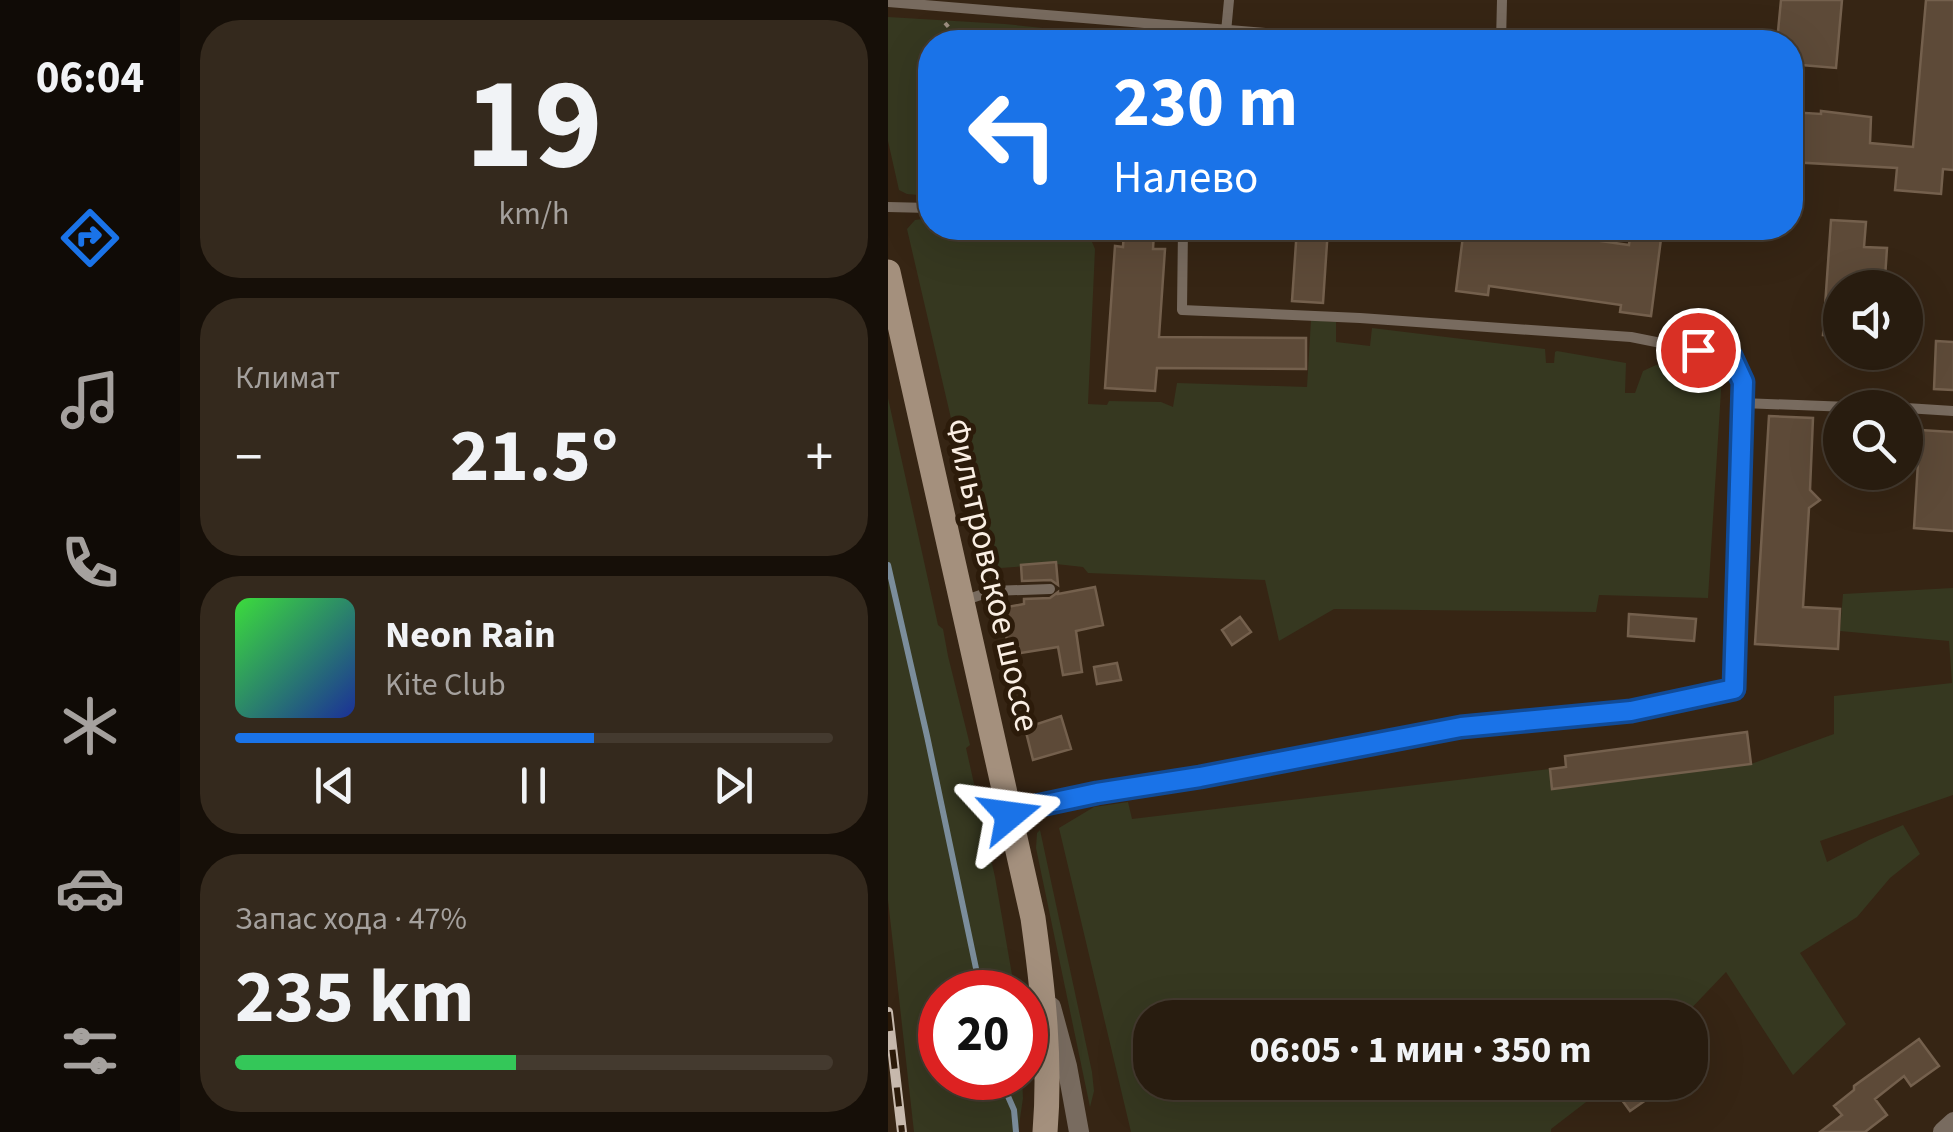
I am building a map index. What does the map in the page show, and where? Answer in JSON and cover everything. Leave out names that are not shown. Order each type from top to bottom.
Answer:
[{"type":"main road","name":"Фильтровское шоссе","points":[[888,272],[1033,918],[1046,1016],[1049,1072],[1045,1132]]},
{"type":"street","points":[[1040,966],[1080,1132]]},
{"type":"street","points":[[1943,1132],[1954,1122]]},
{"type":"lane","points":[[1226,30],[1229,0]]},
{"type":"lane","points":[[1501,30],[1502,0]]},
{"type":"lane","points":[[888,2],[1203,30]]},
{"type":"lane","points":[[888,207],[918,208]]},
{"type":"lane","points":[[1010,815],[1097,793],[1461,727],[1631,711],[1734,689],[1743,382],[1731,356],[1630,338],[1360,318],[1182,310],[1183,240]]},
{"type":"lane","points":[[1742,404],[1823,406]]},
{"type":"lane","points":[[1923,409],[1954,411]]},
{"type":"lane","points":[[962,602],[992,591],[1050,588]]},
{"type":"green space","points":[[888,17],[1062,30],[918,30],[918,195],[899,190],[888,141]]},
{"type":"green space","points":[[918,220],[918,240],[1091,240],[1095,249],[1088,404],[1161,402],[1173,407],[1177,383],[1307,387],[1311,320],[1336,322],[1336,342],[1370,346],[1372,328],[1545,349],[1546,363],[1554,363],[1557,351],[1626,363],[1625,393],[1635,393],[1643,371],[1656,365],[1722,375],[1708,598],[1599,595],[1596,612],[1334,609],[1279,641],[1265,580],[1088,573],[1083,567],[1056,564],[986,569],[907,229]]},
{"type":"green space","points":[[888,398],[938,625],[943,629],[970,745],[966,748],[1011,970],[918,970],[918,1100],[1023,1100],[1018,1132],[914,1132],[888,900]]},
{"type":"green space","points":[[1953,588],[1953,795],[1820,841],[1827,862],[1903,825],[1920,854],[1890,878],[1857,917],[1800,953],[1846,1024],[1793,1075],[1726,972],[1699,1000],[1133,1000],[1133,1100],[1589,1100],[1551,1132],[1131,1132],[1059,828],[1094,807],[1128,802],[1132,819],[1550,769],[1553,789],[1751,764],[1834,734],[1834,696],[1952,683],[1949,641],[1840,631],[1843,594]]},
{"type":"green space","points":[[1040,830],[1092,1072],[1094,1091],[1090,1107],[1036,848]]},
{"type":"building","points":[[1781,0],[1842,0],[1836,68],[1803,65],[1803,30],[1778,30]]},
{"type":"building","points":[[1926,0],[1954,0],[1954,170],[1943,169],[1941,194],[1895,190],[1897,168],[1803,163],[1803,113],[1871,117],[1870,143],[1913,147]]},
{"type":"building","points":[[1831,220],[1866,222],[1864,247],[1887,248],[1886,270],[1828,270]]},
{"type":"building","points":[[1123,240],[1154,240],[1153,249],[1165,249],[1159,337],[1306,338],[1306,369],[1157,368],[1155,391],[1105,388],[1115,246],[1123,247]]},
{"type":"building","points":[[1296,240],[1327,240],[1323,303],[1292,301]]},
{"type":"building","points":[[1462,240],[1594,240],[1629,245],[1630,240],[1661,240],[1651,316],[1620,312],[1621,305],[1489,286],[1488,295],[1456,291]]},
{"type":"building","points":[[1936,341],[1954,342],[1954,390],[1934,389]]},
{"type":"building","points":[[1769,416],[1813,418],[1810,490],[1820,500],[1809,508],[1803,607],[1840,609],[1838,649],[1755,644]]},
{"type":"building","points":[[1923,430],[1954,432],[1954,531],[1914,528],[1916,490],[1923,490]]},
{"type":"building","points":[[1056,562],[1058,585],[1051,580],[1022,581],[1021,565]]},
{"type":"building","points":[[1095,587],[1103,625],[1076,631],[1082,672],[1063,675],[1058,647],[1009,655],[1002,608],[1024,604],[1024,599],[1050,598],[1058,592]]},
{"type":"building","points":[[1629,614],[1696,619],[1694,641],[1628,636]]},
{"type":"building","points":[[1240,617],[1251,632],[1232,645],[1222,630]]},
{"type":"building","points":[[1117,663],[1121,680],[1097,684],[1094,667]]},
{"type":"building","points":[[1061,716],[1071,749],[1033,760],[1025,728]]},
{"type":"building","points":[[1747,732],[1751,764],[1552,789],[1550,769],[1566,767],[1565,756]]},
{"type":"building","points":[[1919,1039],[1939,1066],[1911,1086],[1904,1076],[1875,1099],[1887,1115],[1865,1132],[1820,1132],[1842,1115],[1834,1106],[1854,1086]]},
{"type":"building","points":[[1622,1100],[1646,1100],[1630,1111]]},
{"type":"waterway","points":[[888,565],[976,970]]},
{"type":"waterway","points":[[1010,1100],[1016,1132]]},
{"type":"railway","points":[[888,1012],[902,1132]]},
{"type":"route","points":[[1010,815],[1097,793],[1461,727],[1631,711],[1734,689],[1743,382],[1731,356],[1698,350]]}]
